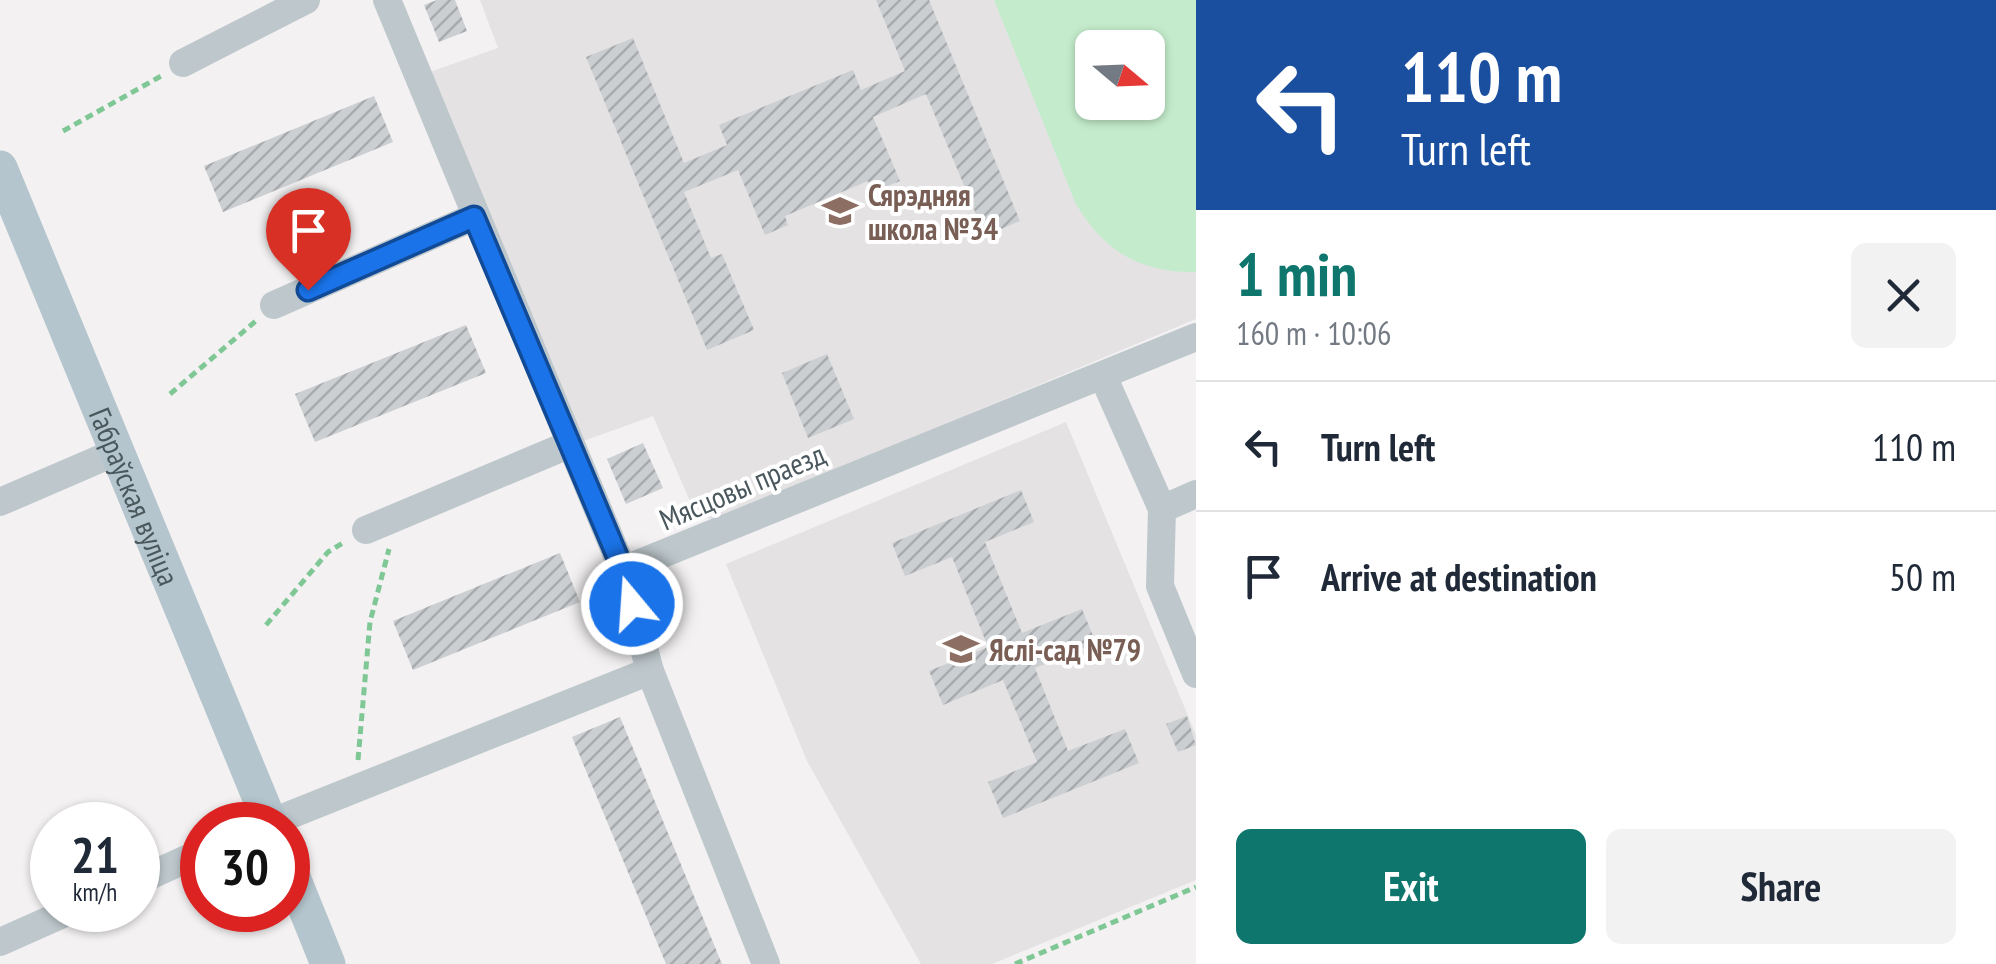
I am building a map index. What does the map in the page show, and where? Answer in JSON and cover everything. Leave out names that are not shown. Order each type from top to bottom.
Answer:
[{"type":"main road","name":"Габраўская вуліца","points":[[0,168],[259,802]]},
{"type":"main road","points":[[310,920],[328,964]]},
{"type":"street","points":[[183,64],[306,0]]},
{"type":"street","points":[[387,0],[623,570],[650,671],[766,964]]},
{"type":"street","points":[[274,305],[474,217]]},
{"type":"street","name":"Мясцовы праезд","points":[[623,570],[1196,337]]},
{"type":"street","points":[[1103,376],[1162,509],[1160,586],[1196,673]]},
{"type":"street","points":[[366,530],[568,445]]},
{"type":"street","points":[[0,502],[116,452]]},
{"type":"street","points":[[1162,509],[1196,494]]},
{"type":"street","points":[[310,807],[650,671]]},
{"type":"street","points":[[0,942],[30,929]]},
{"type":"path","points":[[63,130],[183,64]]},
{"type":"path","points":[[170,394],[274,305]]},
{"type":"path","points":[[355,788],[370,622],[397,517]]},
{"type":"path","points":[[266,625],[328,552],[366,530]]},
{"type":"path","points":[[1015,964],[1196,887]]},
{"type":"shaded area","name":"Сярэдняя школа №34","points":[[480,0],[1196,0],[1196,319],[715,520],[696,515],[653,416],[578,443],[427,73],[498,48]]},
{"type":"shaded area","name":"Яслі-сад №79","points":[[1066,422],[1196,735],[1196,880],[992,964],[921,964],[807,761],[726,564]]},
{"type":"green space","points":[[994,0],[1196,0],[1196,272],[1157,268],[1125,256],[1086,219],[1075,202]]},
{"type":"building","points":[[455,0],[467,31],[439,42],[424,5]]},
{"type":"building","points":[[876,0],[929,0],[1020,221],[985,236],[926,94],[873,117],[900,181],[873,192],[868,181],[785,216],[788,225],[765,235],[738,170],[684,192],[711,258],[722,254],[754,330],[707,350],[586,57],[633,38],[684,163],[727,145],[719,125],[853,70],[861,90],[905,71]]},
{"type":"building","points":[[374,96],[393,142],[223,212],[204,166]]},
{"type":"building","points":[[466,325],[486,373],[315,442],[295,394]]},
{"type":"building","points":[[827,354],[854,419],[808,438],[782,373]]},
{"type":"building","points":[[643,443],[663,488],[626,504],[607,459]]},
{"type":"building","points":[[1021,490],[1034,522],[985,542],[1022,633],[1082,609],[1096,643],[1035,668],[1068,751],[1125,729],[1139,763],[1003,818],[988,782],[1037,762],[1003,680],[943,705],[929,671],[988,647],[952,557],[905,576],[892,543]]},
{"type":"building","points":[[560,553],[580,602],[413,670],[393,621]]},
{"type":"building","points":[[1187,716],[1196,745],[1178,752],[1166,724]]},
{"type":"building","points":[[620,717],[722,964],[666,964],[572,737]]},
{"type":"place","name":"Сярэдняя школа №34","points":[[840,211]]},
{"type":"place","name":"Яслі-сад №79","points":[[961,649]]},
{"type":"route","points":[[308,290],[474,217],[623,570],[632,604]]}]
